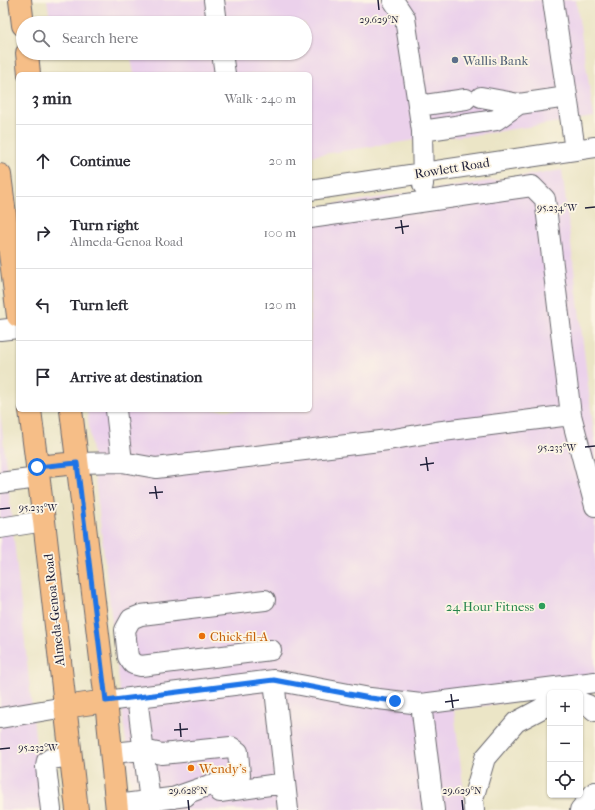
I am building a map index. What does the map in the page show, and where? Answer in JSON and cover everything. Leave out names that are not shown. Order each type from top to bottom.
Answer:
[{"type":"main road","points":[[20,0],[22,16]]},
{"type":"main road","points":[[28,60],[29,72]]},
{"type":"main road","points":[[0,175],[16,298]]},
{"type":"main road","name":"Almeda-Genoa Road","points":[[30,412],[77,810]]},
{"type":"main road","points":[[71,412],[106,701],[117,807]]},
{"type":"main road","points":[[37,473],[77,463]]},
{"type":"main road","points":[[65,708],[106,701]]},
{"type":"street","points":[[217,0],[217,16]]},
{"type":"street","points":[[393,0],[405,18],[422,131],[422,173],[425,201]]},
{"type":"street","points":[[553,0],[575,150]]},
{"type":"street","points":[[223,60],[225,72]]},
{"type":"street","points":[[418,106],[473,98],[519,104],[567,96]]},
{"type":"street","points":[[422,131],[496,120],[519,104]]},
{"type":"street","name":"Rowlett Road","points":[[312,190],[595,147]]},
{"type":"street","points":[[312,218],[532,186],[545,199],[571,415],[595,506]]},
{"type":"street","points":[[0,330],[16,328]]},
{"type":"street","points":[[116,412],[122,462]]},
{"type":"street","points":[[77,463],[122,462],[156,468],[388,440],[435,432],[571,415]]},
{"type":"street","points":[[0,483],[37,473]]},
{"type":"street","points":[[0,528],[44,521]]},
{"type":"street","points":[[265,600],[141,615],[132,619],[125,630],[128,657],[133,664],[140,666],[271,650]]},
{"type":"street","points":[[106,701],[274,680],[370,698],[421,704],[595,682]]},
{"type":"street","points":[[274,680],[288,810]]},
{"type":"street","points":[[137,697],[150,805]]},
{"type":"street","points":[[583,703],[595,711]]},
{"type":"street","points":[[421,704],[434,810]]},
{"type":"street","points":[[474,810],[473,798],[485,758],[516,722],[547,706]]},
{"type":"street","points":[[0,718],[65,708]]},
{"type":"street","points":[[112,753],[143,750],[162,754],[231,747],[238,752],[240,775],[234,782],[210,785],[150,805],[117,807]]},
{"type":"street","points":[[51,810],[46,766],[47,761],[50,759],[71,756]]},
{"type":"street","points":[[172,798],[285,783]]},
{"type":"street","points":[[580,810],[595,792]]},
{"type":"shaded area","points":[[47,0],[576,0],[594,117],[474,135],[422,139],[312,156],[312,72],[134,72],[131,60],[312,60],[312,16],[50,16]]},
{"type":"shaded area","points":[[562,170],[595,442],[595,690],[583,692],[583,690],[547,690],[547,697],[454,710],[466,810],[134,810],[87,412],[312,412],[312,208]]},
{"type":"shaded area","points":[[0,410],[43,810],[0,810]]},
{"type":"place","name":"Wallis Bank","points":[[455,60]]},
{"type":"place","name":"24 Hour Fitness","points":[[542,606]]},
{"type":"place","name":"Chick-fil-A","points":[[202,636]]},
{"type":"place","name":"Wendy's","points":[[191,768]]},
{"type":"route","points":[[37,467],[77,463],[106,701],[274,680],[370,698],[395,701]]}]
